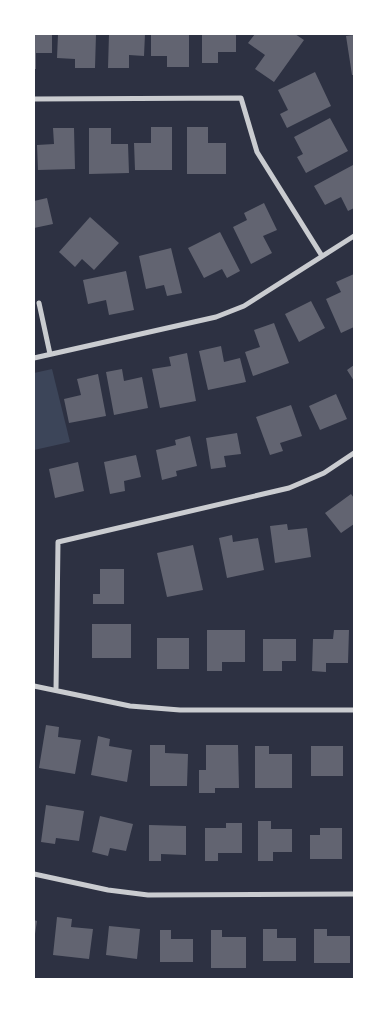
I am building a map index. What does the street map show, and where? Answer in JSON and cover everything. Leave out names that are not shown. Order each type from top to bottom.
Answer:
[{"type":"street","points":[[34,99],[241,98],[257,152],[322,256]]},
{"type":"street","points":[[34,358],[216,317],[244,306],[354,236]]},
{"type":"street","points":[[39,303],[50,354]]},
{"type":"street","points":[[56,690],[58,542],[289,488],[324,473],[354,453]]},
{"type":"street","points":[[34,686],[130,706],[180,710],[354,710]]},
{"type":"street","points":[[34,874],[108,890],[148,895],[354,894]]},
{"type":"shaded area","points":[[52,369],[70,442],[34,450],[34,373]]},
{"type":"building","points":[[34,34],[52,34],[52,53],[36,53],[36,69],[34,69]]},
{"type":"building","points":[[58,34],[96,34],[95,68],[75,68],[75,59],[57,58]]},
{"type":"building","points":[[109,34],[145,34],[144,56],[129,55],[129,68],[108,68]]},
{"type":"building","points":[[151,34],[189,34],[189,67],[167,67],[167,56],[151,56]]},
{"type":"building","points":[[202,34],[236,34],[236,52],[218,52],[218,63],[202,63]]},
{"type":"building","points":[[255,34],[295,34],[304,40],[274,82],[255,69],[265,55],[248,43]]},
{"type":"building","points":[[354,35],[354,75],[352,75],[346,36]]},
{"type":"building","points":[[315,72],[331,106],[287,128],[280,114],[288,110],[278,90]]},
{"type":"building","points":[[330,118],[348,151],[306,173],[297,157],[303,154],[294,137]]},
{"type":"building","points":[[151,127],[172,127],[172,170],[135,170],[134,143],[151,143]]},
{"type":"building","points":[[187,127],[208,127],[208,143],[226,143],[226,174],[187,174]]},
{"type":"building","points":[[53,128],[74,128],[75,169],[38,170],[37,145],[54,144]]},
{"type":"building","points":[[89,128],[111,128],[111,144],[128,144],[129,173],[89,174]]},
{"type":"building","points":[[353,165],[354,208],[348,211],[341,197],[325,205],[314,186]]},
{"type":"building","points":[[47,198],[53,224],[34,228],[34,201]]},
{"type":"building","points":[[264,203],[277,230],[263,236],[272,253],[251,264],[233,227],[247,220],[244,213]]},
{"type":"building","points":[[90,217],[119,243],[94,270],[82,259],[75,267],[59,252]]},
{"type":"building","points":[[220,232],[240,271],[227,278],[222,269],[204,278],[188,248]]},
{"type":"building","points":[[171,248],[182,293],[167,296],[164,285],[146,289],[139,256]]},
{"type":"building","points":[[126,271],[134,310],[109,315],[106,300],[88,304],[83,280]]},
{"type":"building","points":[[354,274],[354,327],[341,333],[326,299],[341,292],[336,282]]},
{"type":"building","points":[[311,301],[325,328],[299,342],[285,314]]},
{"type":"building","points":[[274,323],[289,363],[253,376],[245,352],[260,347],[254,330]]},
{"type":"building","points":[[221,346],[224,362],[240,358],[246,382],[208,390],[199,351]]},
{"type":"building","points":[[187,353],[196,401],[160,408],[152,369],[171,366],[169,357]]},
{"type":"building","points":[[354,365],[354,381],[347,370]]},
{"type":"building","points":[[122,369],[124,381],[142,377],[148,408],[114,415],[106,372]]},
{"type":"building","points":[[98,374],[106,416],[69,423],[64,399],[81,395],[77,379]]},
{"type":"building","points":[[336,394],[347,419],[320,430],[309,406]]},
{"type":"building","points":[[291,405],[302,436],[280,443],[283,451],[270,455],[256,417]]},
{"type":"building","points":[[237,433],[241,454],[224,456],[226,467],[211,469],[206,438]]},
{"type":"building","points":[[190,436],[197,466],[176,471],[177,476],[162,480],[156,450],[176,445],[175,440]]},
{"type":"building","points":[[136,455],[141,477],[124,481],[125,491],[110,494],[104,462]]},
{"type":"building","points":[[78,462],[84,491],[55,498],[49,469]]},
{"type":"building","points":[[351,494],[354,498],[354,524],[341,533],[325,513]]},
{"type":"building","points":[[287,524],[288,530],[307,528],[311,557],[275,563],[270,526]]},
{"type":"building","points":[[232,535],[233,542],[258,538],[264,570],[227,578],[219,538]]},
{"type":"building","points":[[193,545],[203,590],[167,597],[157,553]]},
{"type":"building","points":[[100,569],[124,569],[124,604],[93,604],[93,594],[100,594]]},
{"type":"building","points":[[92,624],[131,624],[131,658],[92,658]]},
{"type":"building","points":[[207,630],[245,630],[245,662],[222,662],[222,671],[207,671]]},
{"type":"building","points":[[334,630],[349,630],[348,663],[326,663],[326,672],[312,671],[313,639],[333,639]]},
{"type":"building","points":[[157,638],[189,638],[189,669],[157,669]]},
{"type":"building","points":[[263,639],[296,639],[296,661],[282,661],[282,671],[263,671]]},
{"type":"building","points":[[46,725],[59,727],[58,737],[81,740],[75,774],[39,768]]},
{"type":"building","points":[[98,736],[110,739],[109,746],[132,750],[127,782],[91,775]]},
{"type":"building","points":[[150,745],[165,745],[165,753],[188,754],[187,786],[150,786]]},
{"type":"building","points":[[206,745],[238,745],[239,788],[215,788],[215,793],[199,793],[199,770],[206,770]]},
{"type":"building","points":[[255,746],[269,746],[269,754],[292,754],[292,788],[255,788]]},
{"type":"building","points":[[311,746],[343,746],[343,776],[311,776]]},
{"type":"building","points":[[46,805],[84,811],[79,841],[56,838],[55,844],[41,842]]},
{"type":"building","points":[[100,816],[133,824],[126,851],[110,848],[108,856],[92,852]]},
{"type":"building","points":[[258,821],[271,821],[271,829],[292,829],[292,852],[273,852],[273,861],[258,861]]},
{"type":"building","points":[[226,823],[242,823],[242,853],[218,853],[218,861],[205,861],[205,828],[226,828]]},
{"type":"building","points":[[149,825],[186,826],[186,855],[161,854],[161,861],[149,861]]},
{"type":"building","points":[[320,828],[342,828],[342,859],[310,859],[310,835],[320,835]]},
{"type":"building","points":[[57,917],[72,919],[71,927],[93,929],[89,959],[53,955]]},
{"type":"building","points":[[34,920],[37,921],[35,934],[34,934]]},
{"type":"building","points":[[109,926],[140,929],[137,959],[106,955]]},
{"type":"building","points":[[263,929],[277,929],[277,938],[296,938],[296,961],[263,961]]},
{"type":"building","points":[[314,929],[327,929],[327,936],[350,936],[350,963],[314,963]]},
{"type":"building","points":[[160,930],[171,930],[171,939],[193,939],[193,962],[160,962]]},
{"type":"building","points":[[211,930],[222,930],[222,937],[246,937],[246,968],[211,968]]}]
